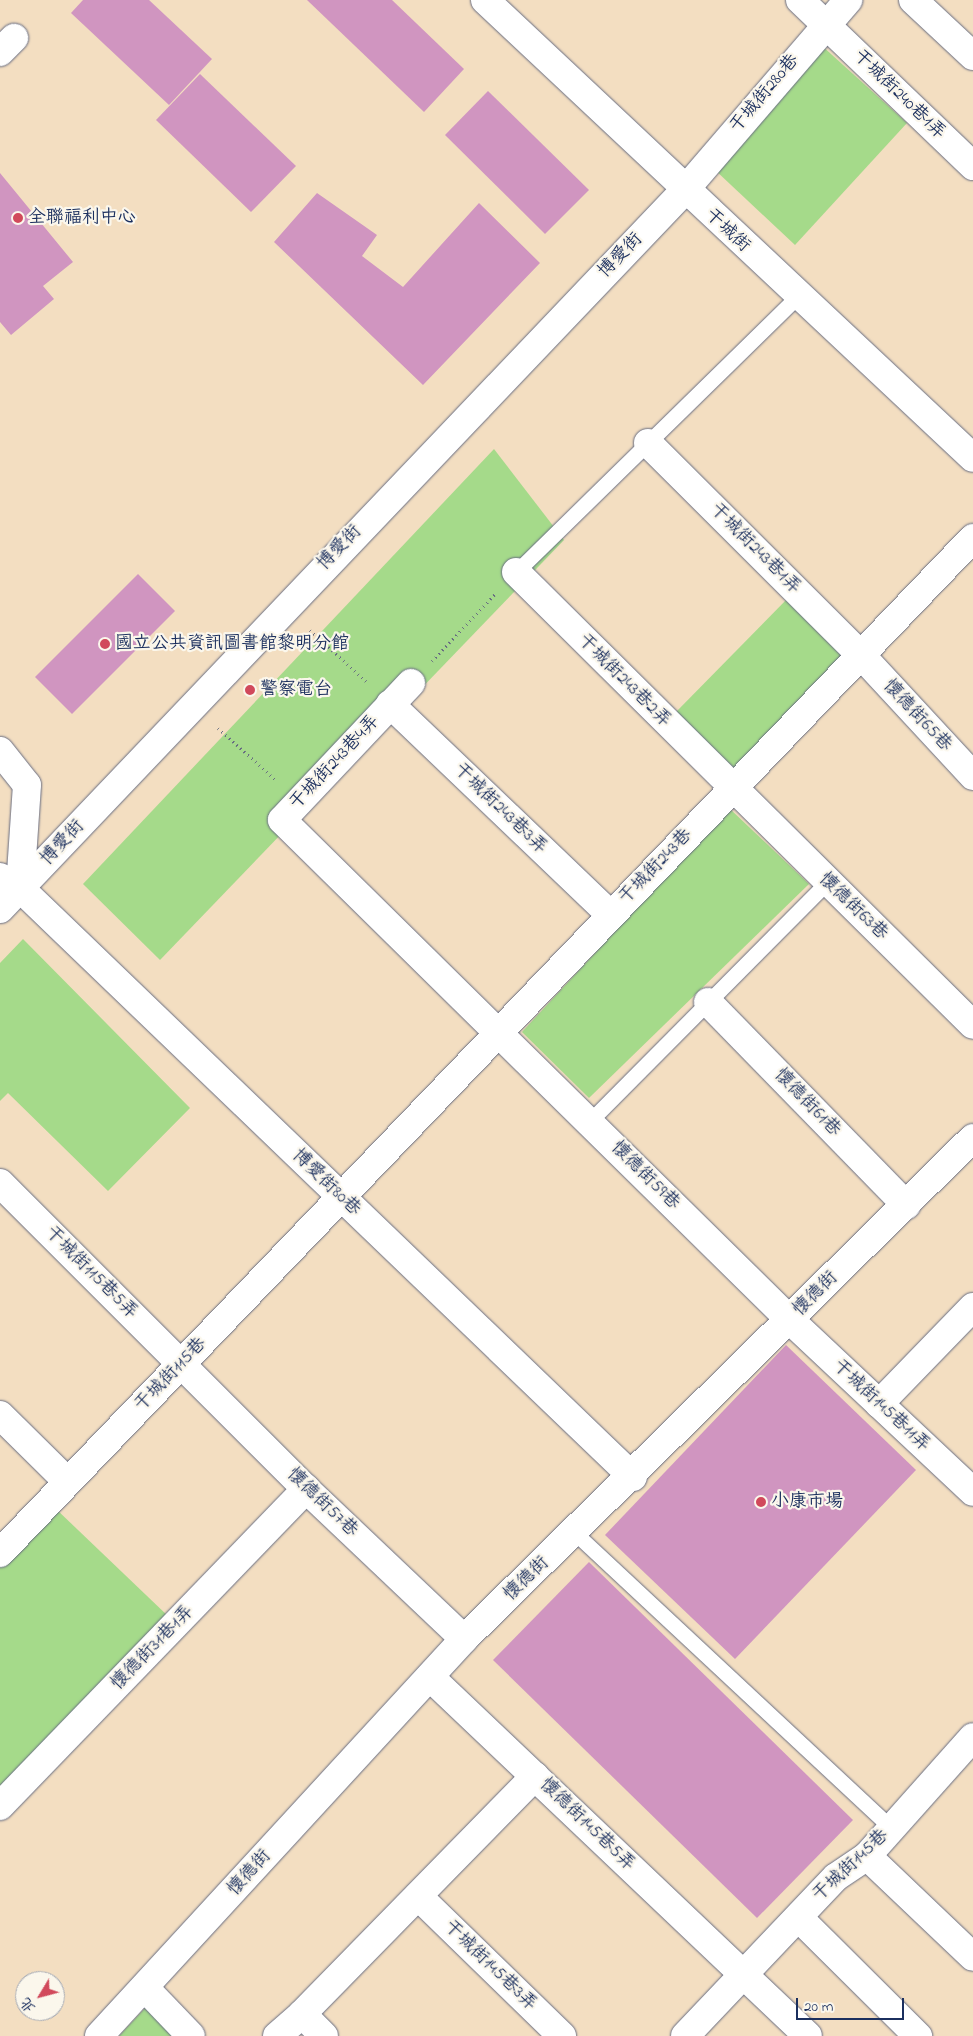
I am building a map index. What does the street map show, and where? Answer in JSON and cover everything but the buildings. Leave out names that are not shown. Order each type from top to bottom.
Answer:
[{"type":"street","name":"干城街","points":[[485,0],[684,191],[973,458]]},
{"type":"street","name":"干城街240巷1弄","points":[[800,0],[973,166]]},
{"type":"street","name":"干城街280巷","points":[[684,191],[825,24],[848,0]]},
{"type":"street","points":[[913,0],[973,56]]},
{"type":"street","name":"博愛街","points":[[0,909],[10,882],[191,703],[684,191]]},
{"type":"street","name":"干城街243巷1弄","points":[[648,443],[861,655]]},
{"type":"street","name":"干城街243巷","points":[[341,1198],[500,1033],[610,914],[732,790],[973,538]]},
{"type":"street","name":"干城街243巷2弄","points":[[516,572],[732,790]]},
{"type":"street","name":"懷德街65巷","points":[[861,655],[973,776]]},
{"type":"street","name":"干城街243巷4弄","points":[[411,683],[282,820],[500,1033]]},
{"type":"street","name":"干城街243巷3弄","points":[[390,704],[610,914]]},
{"type":"street","points":[[0,751],[27,785],[10,882]]},
{"type":"street","name":"懷德街63巷","points":[[732,790],[973,1025]]},
{"type":"street","name":"博愛街80巷","points":[[10,882],[633,1476]]},
{"type":"street","name":"懷德街61巷","points":[[708,1002],[906,1205]]},
{"type":"street","name":"懷德街59巷","points":[[500,1033],[790,1320]]},
{"type":"street","name":"懷德街","points":[[99,2036],[464,1639],[633,1476],[973,1138]]},
{"type":"street","name":"干城街115巷5弄","points":[[0,1184],[182,1363]]},
{"type":"street","name":"干城街115巷","points":[[0,1553],[341,1198]]},
{"type":"street","points":[[879,1404],[973,1307]]},
{"type":"street","name":"干城街145巷11弄","points":[[790,1320],[973,1492]]},
{"type":"street","name":"懷德街57巷","points":[[182,1363],[306,1489],[464,1639]]},
{"type":"street","points":[[0,1415],[68,1482]]},
{"type":"street","name":"懷德街31巷1弄","points":[[0,1806],[306,1489]]},
{"type":"street","name":"懷德街145巷5弄","points":[[430,1677],[808,2036]]},
{"type":"street","name":"干城街145巷","points":[[685,2036],[836,1877],[867,1856],[973,1737]]},
{"type":"street","points":[[277,2036],[302,2014],[535,1776]]},
{"type":"street","points":[[867,1856],[973,1958]]},
{"type":"street","name":"干城街145巷3弄","points":[[418,1896],[562,2036]]},
{"type":"street","points":[[799,1918],[918,2036]]},
{"type":"street","points":[[145,1988],[191,2036]]},
{"type":"street","points":[[302,2014],[324,2036]]},
{"type":"lane","points":[[516,572],[798,296]]},
{"type":"lane","points":[[590,1121],[827,882]]},
{"type":"lane","points":[[575,1533],[891,1828]]},
{"type":"path","points":[[411,683],[516,572]]},
{"type":"path","points":[[284,606],[390,704]]},
{"type":"path","points":[[191,703],[299,801]]},
{"type":"green space","points":[[820,44],[907,123],[795,245],[714,169]]},
{"type":"green space","points":[[494,449],[564,540],[160,960],[83,884]]},
{"type":"green space","points":[[789,597],[850,656],[736,772],[676,712]]},
{"type":"green space","points":[[729,808],[809,884],[589,1098],[522,1032]]},
{"type":"green space","points":[[23,939],[190,1108],[108,1191],[8,1093],[0,1101],[0,963]]},
{"type":"green space","points":[[55,1508],[169,1617],[0,1794],[0,1565]]},
{"type":"green space","points":[[146,2007],[174,2036],[119,2036]]},
{"type":"place","name":"全聯福利中心","points":[[18,218]]},
{"type":"place","name":"國立公共資訊圖書館黎明分館","points":[[105,644]]},
{"type":"place","name":"警察電台","points":[[250,690]]},
{"type":"place","name":"小康市場","points":[[761,1502]]}]
